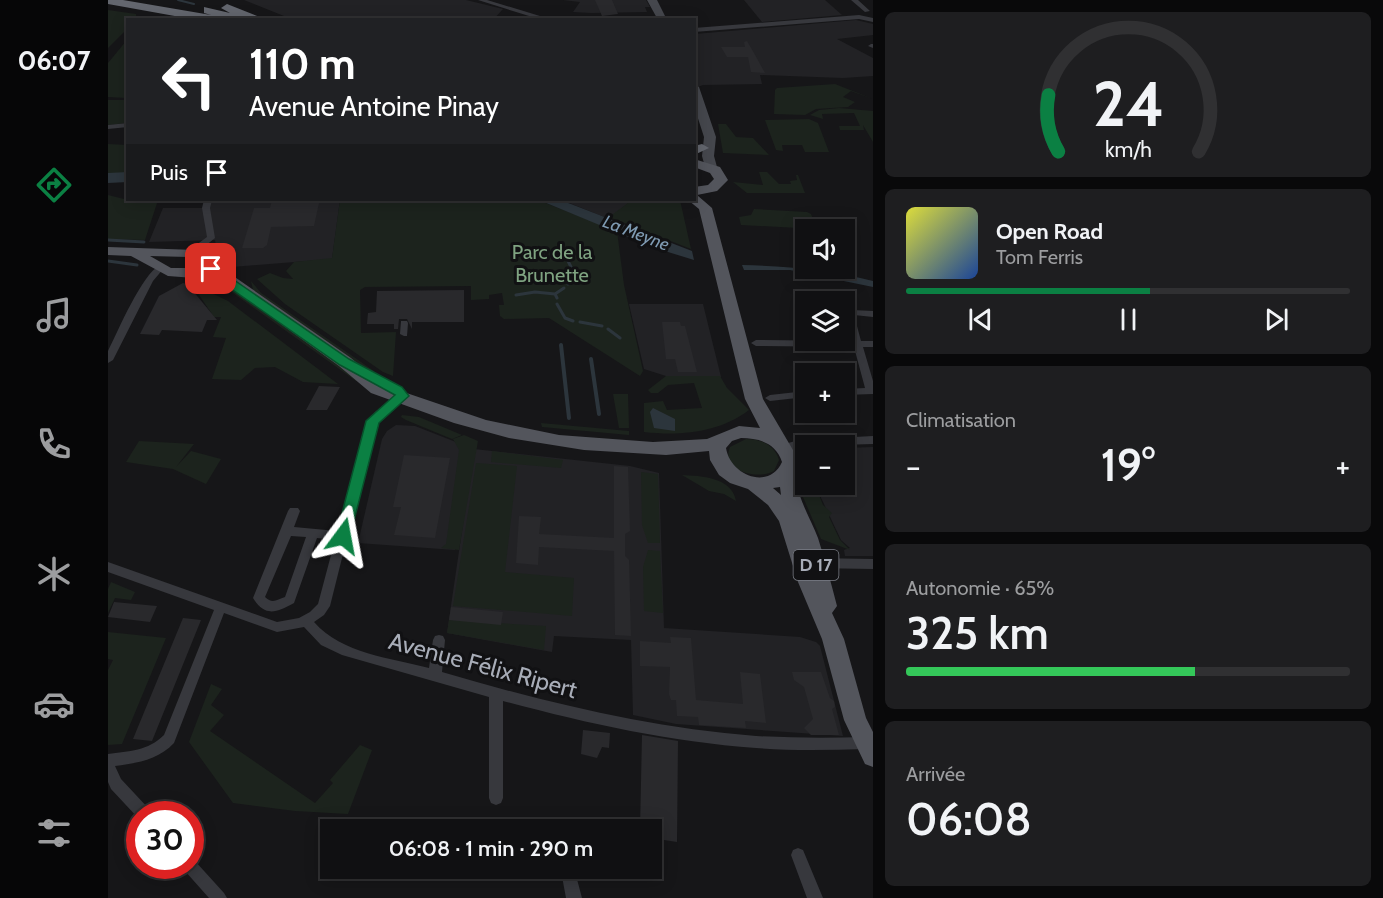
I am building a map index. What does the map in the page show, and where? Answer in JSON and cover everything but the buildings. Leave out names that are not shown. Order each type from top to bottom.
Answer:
[{"type":"highway","points":[[160,0],[232,18]]},
{"type":"highway","points":[[227,0],[267,18]]},
{"type":"highway","points":[[108,1],[209,18]]},
{"type":"highway","points":[[202,1],[249,18]]},
{"type":"highway","points":[[202,1],[255,18]]},
{"type":"main road","points":[[652,0],[662,18]]},
{"type":"main road","name":"D 17","points":[[696,94],[711,137],[708,156],[711,167],[720,176],[706,193],[711,226],[762,399],[780,443],[791,462],[787,474],[790,493],[816,564],[832,639],[855,720],[869,750]]},
{"type":"main road","name":"D 17","points":[[697,152],[704,120]]},
{"type":"main road","points":[[696,163],[711,167]]},
{"type":"main road","points":[[111,251],[142,256],[169,269],[206,273],[226,279]]},
{"type":"main road","points":[[111,251],[193,255],[388,394],[402,396],[468,423],[516,435],[564,442],[668,450],[700,456],[723,469]]},
{"type":"main road","points":[[169,269],[161,258],[171,253]]},
{"type":"main road","points":[[169,269],[194,264],[193,255]]},
{"type":"main road","points":[[668,450],[698,448],[721,442],[740,432],[753,418],[762,399]]},
{"type":"main road","points":[[740,432],[758,432],[780,443]]},
{"type":"main road","points":[[721,442],[717,454],[723,469]]},
{"type":"main road","name":"D 17","points":[[723,469],[739,480],[753,483],[775,500],[790,524],[808,582],[832,639]]},
{"type":"main road","points":[[753,483],[776,481],[787,474]]},
{"type":"street","points":[[481,0],[543,18]]},
{"type":"street","points":[[860,2],[870,11]]},
{"type":"street","points":[[859,16],[858,13],[870,11]]},
{"type":"street","points":[[696,30],[859,16],[873,20]]},
{"type":"street","points":[[108,127],[126,125]]},
{"type":"street","points":[[193,255],[211,238],[206,208],[208,201]]},
{"type":"street","points":[[147,286],[169,269]]},
{"type":"street","points":[[108,360],[152,275],[169,269]]},
{"type":"street","points":[[855,313],[873,314]]},
{"type":"street","points":[[404,322],[404,334]]},
{"type":"street","points":[[855,340],[872,391],[855,392]]},
{"type":"street","points":[[756,343],[873,344]]},
{"type":"street","points":[[762,399],[795,395]]},
{"type":"street","points":[[108,567],[220,609],[277,627],[306,621],[318,615],[324,606],[373,421],[402,396]]},
{"type":"street","points":[[780,443],[873,440]]},
{"type":"street","points":[[294,511],[259,598],[265,605],[276,607],[290,600],[312,534]]},
{"type":"street","points":[[790,524],[805,556],[816,564],[873,564]]},
{"type":"street","points":[[287,531],[343,536]]},
{"type":"street","points":[[108,759],[132,757],[156,751],[169,739],[220,609]]},
{"type":"street","name":"Avenue Félix Ripert","points":[[306,621],[326,641],[496,695],[597,719],[692,736],[754,743],[869,750]]},
{"type":"street","points":[[435,676],[439,640]]},
{"type":"street","points":[[496,695],[496,798]]},
{"type":"street","points":[[108,766],[116,784],[132,801]]},
{"type":"street","points":[[798,855],[815,898]]},
{"type":"street","points":[[202,879],[219,898]]},
{"type":"street","points":[[570,879],[574,898]]},
{"type":"shaded area","points":[[244,0],[466,0],[503,9],[495,18],[289,18]]},
{"type":"shaded area","points":[[563,0],[646,0],[650,7],[645,7],[647,12],[573,12],[580,2]]},
{"type":"shaded area","points":[[744,0],[825,0],[842,15],[762,22]]},
{"type":"shaded area","points":[[856,20],[873,24],[873,35],[837,39],[873,58],[873,76],[843,78],[760,75],[762,84],[703,85],[696,88],[696,34]]},
{"type":"shaded area","points":[[204,201],[340,201],[332,259],[232,267],[209,257],[216,246],[215,240],[149,242],[163,208],[203,208]]},
{"type":"shaded area","points":[[564,201],[631,201],[609,219]]},
{"type":"shaded area","points":[[629,304],[703,304],[721,377],[666,376],[644,369]]},
{"type":"shaded area","points":[[396,425],[415,426],[466,446],[455,550],[358,543],[382,439],[387,431]]},
{"type":"shaded area","points":[[873,447],[873,556],[845,556],[844,550],[850,548],[841,540],[820,495],[855,495],[855,448]]},
{"type":"shaded area","points":[[474,449],[630,466],[659,473],[664,628],[800,637],[816,642],[820,646],[843,736],[676,724],[633,715],[631,640],[554,636],[552,652],[447,633]]},
{"type":"green space","points":[[108,10],[136,14],[136,18],[126,18],[126,30],[108,48]]},
{"type":"green space","points":[[126,41],[126,98],[108,97],[108,63]]},
{"type":"green space","points":[[835,84],[873,99],[851,91],[843,97],[855,102],[848,107],[816,109],[805,115],[774,114],[777,88]]},
{"type":"green space","points":[[108,100],[126,100],[126,123],[108,125]]},
{"type":"green space","points":[[839,108],[873,111],[873,142],[863,125],[864,130],[840,130],[839,126],[860,126],[854,113],[822,114],[823,119],[810,115],[819,110]]},
{"type":"green space","points":[[809,119],[818,123],[829,152],[805,152],[802,145],[782,145],[783,151],[776,150],[765,120]]},
{"type":"green space","points":[[718,124],[726,124],[736,137],[753,138],[769,155],[723,153]]},
{"type":"green space","points":[[108,144],[126,145],[126,174],[108,176]]},
{"type":"green space","points":[[759,172],[767,172],[779,184],[791,184],[790,181],[797,180],[796,175],[798,175],[805,193],[747,193],[733,182],[763,185]]},
{"type":"green space","points":[[108,195],[126,201],[158,201],[145,240],[108,239]]},
{"type":"green space","name":"Parc de la Brunette","points":[[340,201],[541,201],[617,231],[624,285],[643,371],[640,376],[549,318],[504,319],[500,316],[499,305],[504,305],[502,293],[489,295],[489,299],[471,300],[471,286],[365,287],[360,290],[361,333],[396,332],[393,376],[383,372],[285,304],[257,279],[270,273],[293,279],[286,271],[294,262],[332,258]]},
{"type":"green space","points":[[631,201],[680,201],[691,249],[609,217]]},
{"type":"green space","points":[[754,209],[807,212],[813,219],[795,219],[795,228],[741,225],[739,217],[751,215]]},
{"type":"green space","points":[[212,278],[233,289],[359,378],[356,381],[226,288],[205,279]]},
{"type":"green space","points":[[251,281],[261,293],[374,371],[371,373],[359,366],[253,290]]},
{"type":"green space","points":[[191,283],[228,301],[338,384],[303,382],[275,367],[255,368],[241,380],[212,379],[226,338],[213,337],[221,317],[214,317]]},
{"type":"green space","points":[[666,376],[720,376],[727,388],[749,410],[725,424],[699,431],[644,432],[644,403],[663,401],[667,410],[702,408],[694,383],[668,385],[658,393],[651,393],[648,390]]},
{"type":"green space","points":[[613,394],[628,394],[629,428],[619,428]]},
{"type":"green space","points":[[402,415],[419,417],[462,435],[452,439],[406,420],[401,417]]},
{"type":"green space","points":[[541,423],[629,431],[629,435],[542,427]]},
{"type":"green space","points":[[464,435],[478,441],[459,550],[441,548],[446,544],[459,450],[453,439]]},
{"type":"green space","points":[[746,439],[757,440],[774,450],[779,460],[774,471],[759,475],[750,474],[742,472],[730,463],[728,456],[730,447]]},
{"type":"green space","points":[[139,441],[194,444],[176,467],[191,451],[221,459],[206,484],[173,469],[126,462]]},
{"type":"green space","points":[[492,451],[563,460],[561,468],[491,462]]},
{"type":"green space","points":[[476,463],[517,466],[505,572],[574,578],[572,616],[453,606]]},
{"type":"green space","points":[[641,472],[658,474],[660,543],[648,543],[642,525]]},
{"type":"green space","points":[[682,475],[706,477],[722,482],[729,487],[736,501],[724,494],[709,491]]},
{"type":"green space","points":[[802,495],[819,495],[823,505],[832,513],[829,517],[840,540],[850,550],[821,539]]},
{"type":"green space","points":[[648,550],[660,551],[663,613],[644,611],[643,567]]},
{"type":"green space","points":[[111,582],[135,592],[131,600],[115,598],[108,613],[108,589]]},
{"type":"green space","points":[[449,620],[546,626],[544,650],[447,633]]},
{"type":"green space","points":[[108,632],[166,638],[122,744],[108,745],[108,670],[113,660],[108,659]]},
{"type":"green space","points":[[211,684],[222,689],[211,705],[224,715],[210,731],[315,803],[333,783],[330,780],[360,745],[372,750],[348,814],[295,811],[233,803],[189,742]]},
{"type":"water","name":"La Meyne","points":[[541,201],[562,201],[571,204],[692,251],[694,260],[655,248]]},
{"type":"water","points":[[742,265],[795,268],[795,271],[744,270]]},
{"type":"water","points":[[855,277],[873,281],[873,287],[834,279],[855,279]]},
{"type":"water","points":[[653,408],[675,419],[675,431],[654,428],[650,412]]},
{"type":"waterway","points":[[178,0],[194,4]]},
{"type":"waterway","points":[[108,178],[126,177]]},
{"type":"waterway","points":[[108,240],[144,242]]},
{"type":"waterway","points":[[563,251],[573,271],[568,284]]},
{"type":"waterway","points":[[108,261],[137,265]]},
{"type":"waterway","points":[[555,294],[564,288]]},
{"type":"waterway","points":[[516,295],[535,292],[555,294]]},
{"type":"waterway","points":[[555,294],[557,298]]},
{"type":"waterway","points":[[557,304],[565,318],[573,321]]},
{"type":"waterway","points":[[580,322],[602,326]]},
{"type":"waterway","points":[[608,329],[620,338]]},
{"type":"waterway","points":[[561,345],[569,418]]},
{"type":"waterway","points":[[591,359],[599,414]]},
{"type":"route","points":[[211,269],[243,289],[345,362],[398,390],[402,396],[379,414],[369,430],[343,536]]}]
